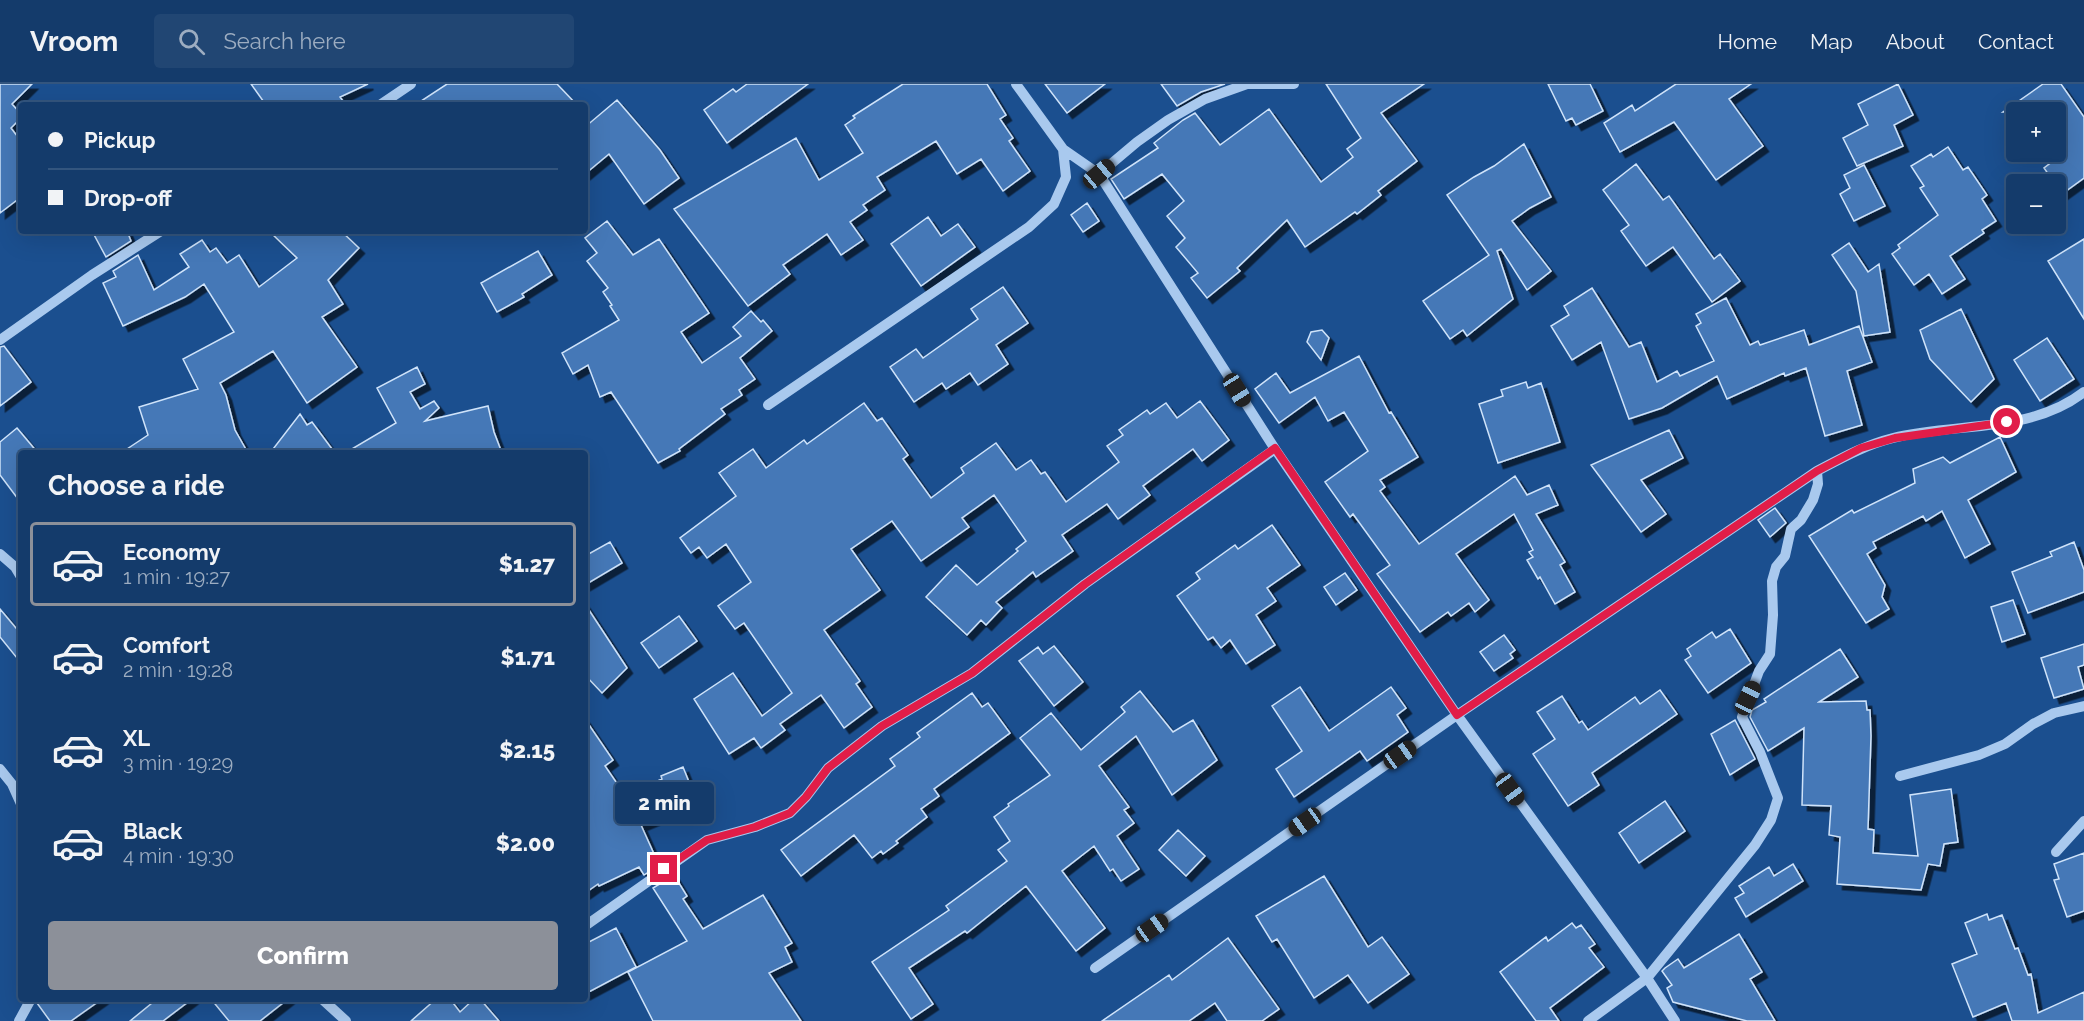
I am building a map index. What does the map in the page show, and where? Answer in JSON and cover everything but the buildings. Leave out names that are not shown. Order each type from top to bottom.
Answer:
[{"type":"street","points":[[384,102],[411,84]]},
{"type":"street","points":[[1016,84],[1064,149],[1099,174],[1275,448],[1457,715],[1647,978],[1675,1021]]},
{"type":"street","points":[[1099,174],[1152,131],[1205,99],[1247,84],[1294,84]]},
{"type":"street","points":[[768,405],[1029,227],[1054,204],[1066,177],[1064,149]]},
{"type":"street","points":[[0,340],[92,275],[155,234]]},
{"type":"street","points":[[1095,968],[1457,715],[1817,471],[1861,448],[1895,438],[2028,419],[2052,410],[2084,392]]},
{"type":"street","points":[[588,924],[707,840],[755,827],[790,813],[806,797],[828,768],[882,726],[972,673],[1085,584],[1275,448]]},
{"type":"street","points":[[1588,1021],[1647,978],[1755,845],[1771,820],[1778,798],[1760,752],[1742,717],[1759,671],[1770,654],[1773,615],[1772,581],[1776,567],[1785,556],[1791,529],[1801,520],[1814,500],[1818,484],[1817,471]]},
{"type":"street","points":[[0,554],[18,572]]},
{"type":"street","points":[[1900,777],[1978,755],[2005,744],[2033,724],[2054,713],[2084,706]]},
{"type":"street","points":[[0,769],[12,784],[18,797]]},
{"type":"street","points":[[2056,852],[2084,821]]},
{"type":"street","points":[[19,1021],[29,1002]]},
{"type":"street","points":[[325,1002],[346,1021]]},
{"type":"route","points":[[664,869],[707,840],[755,827],[790,813],[806,797],[828,768],[882,726],[972,673],[1085,584],[1275,448],[1457,715],[1817,471],[1861,448],[1895,438],[2007,422]]}]
